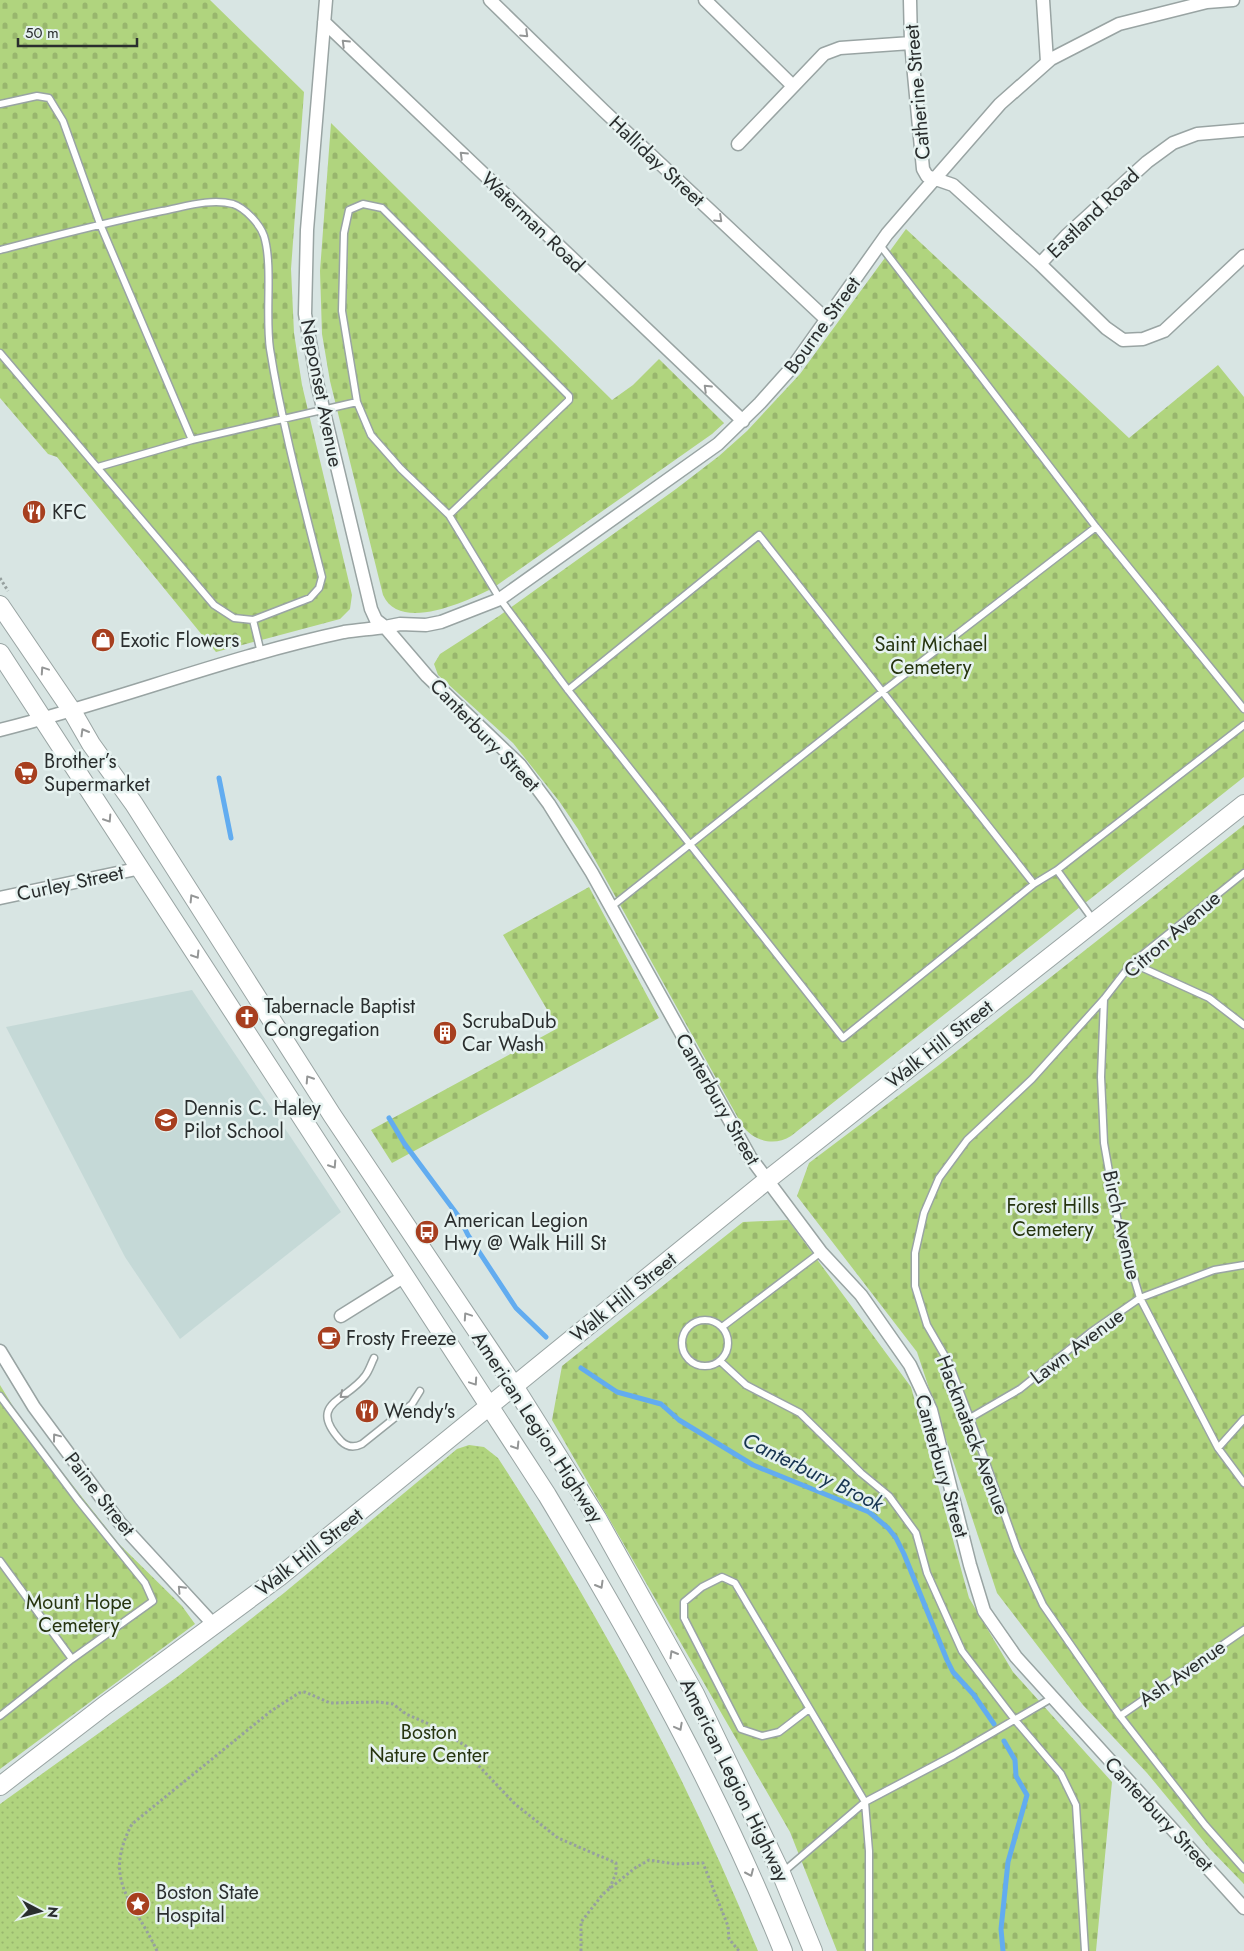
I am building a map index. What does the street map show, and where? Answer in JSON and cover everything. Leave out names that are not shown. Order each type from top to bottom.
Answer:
[{"type":"main road","name":"American Legion Highway","points":[[0,604],[72,711],[91,744],[134,804],[332,1115],[514,1386],[598,1518],[696,1694],[781,1873],[813,1951]]},
{"type":"main road","name":"American Legion Highway","points":[[0,653],[490,1405],[595,1576],[682,1731],[733,1833],[783,1951]]},
{"type":"main road","name":"Walk Hill Street","points":[[0,1786],[279,1577],[766,1181],[1244,804]]},
{"type":"street","name":"Neponset Avenue","points":[[326,0],[307,230],[304,291],[308,340],[371,609],[376,620],[385,627]]},
{"type":"street","name":"Halliday Street","points":[[490,0],[604,111],[827,320]]},
{"type":"street","points":[[705,0],[793,86]]},
{"type":"street","name":"Catherine Street","points":[[910,0],[911,43],[920,162],[927,176],[935,179]]},
{"type":"street","points":[[1043,0],[1047,62]]},
{"type":"street","name":"Bourne Street","points":[[385,627],[400,624],[426,625],[441,622],[500,599],[698,459],[743,421],[784,378],[880,245],[935,179],[1000,104],[1047,62],[1070,47],[1119,24],[1207,1],[1233,0]]},
{"type":"street","name":"Waterman Road","points":[[324,22],[743,421]]},
{"type":"street","points":[[738,144],[818,59],[832,50],[911,43]]},
{"type":"street","name":"Eastland Road","points":[[935,179],[953,185],[1040,264],[1066,236],[1147,162],[1173,143],[1197,134],[1244,130]]},
{"type":"street","points":[[1040,264],[1106,328],[1123,340],[1136,339],[1164,331],[1244,256]]},
{"type":"street","points":[[0,730],[72,711],[261,653],[344,632],[385,627]]},
{"type":"street","name":"Canterbury Street","points":[[385,627],[427,676],[507,752],[531,779],[570,836],[611,907],[734,1132],[766,1181],[821,1252],[861,1295],[910,1365],[931,1410],[970,1565],[984,1611],[1016,1657],[1244,1908]]},
{"type":"street","name":"Curley Street","points":[[0,898],[141,868]]},
{"type":"street","points":[[341,1316],[405,1276]]},
{"type":"street","name":"Paine Street","points":[[0,1351],[34,1407],[120,1522],[214,1625]]},
{"type":"lane","points":[[0,104],[37,96],[49,98],[63,121],[100,224],[192,440]]},
{"type":"lane","points":[[0,250],[100,224],[210,202],[234,204],[252,217],[264,235],[268,268],[267,322],[284,418],[322,577],[319,588],[310,598],[254,620],[234,618],[214,605],[0,354]]},
{"type":"lane","points":[[449,515],[569,400],[569,396],[382,208],[363,204],[349,210],[344,233],[342,311],[357,402],[371,435],[401,469],[449,515],[500,599],[568,690],[842,1038],[1034,884],[1057,870],[1244,725]]},
{"type":"lane","points":[[880,245],[1096,527],[1244,709]]},
{"type":"lane","points":[[98,468],[192,440],[357,402]]},
{"type":"lane","points":[[611,907],[882,692],[1096,527]]},
{"type":"lane","points":[[568,690],[759,535],[1034,884]]},
{"type":"lane","points":[[254,620],[261,653]]},
{"type":"lane","points":[[1057,870],[1094,922]]},
{"type":"lane","name":"Citron Avenue","points":[[1104,999],[1132,963],[1244,873]]},
{"type":"lane","points":[[1132,963],[1210,998],[1244,1025]]},
{"type":"lane","name":"Birch Avenue","points":[[1104,999],[1101,1077],[1104,1143],[1119,1228],[1140,1298],[1218,1448],[1244,1484]]},
{"type":"lane","name":"Hackmatack Avenue","points":[[1104,999],[1032,1079],[967,1140],[940,1178],[924,1213],[915,1253],[915,1286],[927,1325],[949,1363],[1016,1549],[1043,1605],[1120,1716],[1206,1825],[1244,1869]]},
{"type":"lane","points":[[722,1327],[821,1252]]},
{"type":"lane","name":"Lawn Avenue","points":[[970,1418],[1020,1389],[1091,1332],[1140,1298],[1214,1270],[1244,1265]]},
{"type":"lane","points":[[700,1320],[708,1320],[722,1327],[727,1337],[728,1345],[725,1355],[720,1361],[706,1366],[698,1365],[689,1359],[682,1343],[686,1330],[700,1320]]},
{"type":"lane","points":[[374,1358],[365,1377],[333,1403],[328,1410],[328,1423],[346,1445],[356,1447],[362,1444],[412,1404],[420,1391]]},
{"type":"lane","points":[[720,1361],[746,1385],[800,1413],[860,1473],[889,1496],[916,1533],[927,1573],[962,1651],[1015,1720],[1061,1774],[1076,1805],[1085,1951]]},
{"type":"lane","points":[[0,1396],[2,1405],[144,1582],[153,1601],[72,1659],[0,1716]]},
{"type":"lane","points":[[1218,1448],[1244,1419]]},
{"type":"lane","points":[[0,1561],[72,1659]]},
{"type":"lane","points":[[809,1709],[779,1732],[762,1736],[742,1729],[684,1618],[684,1602],[702,1587],[722,1578],[735,1583],[865,1802],[869,1851],[869,1951]]},
{"type":"lane","name":"Ash Avenue","points":[[1120,1716],[1244,1630]]},
{"type":"lane","points":[[781,1873],[865,1802],[1052,1698]]},
{"type":"path","points":[[157,1951],[120,1884],[121,1858],[127,1834],[132,1824],[270,1711],[299,1693],[305,1692],[330,1703],[379,1702],[394,1704],[406,1714],[429,1724],[466,1746],[478,1765],[515,1804],[558,1838],[616,1862],[616,1873],[610,1890]]},
{"type":"path","points":[[582,1951],[581,1922],[603,1894],[635,1868],[649,1860],[675,1864],[703,1863],[728,1926],[730,1939],[739,1951]]},
{"type":"shaded area","name":"Dennis C. Haley Pilot School","points":[[192,990],[341,1212],[180,1339],[125,1257],[6,1027]]},
{"type":"green space","points":[[0,0],[210,0],[304,92],[291,269],[294,333],[302,385],[352,595],[350,609],[340,619],[216,652],[57,457],[48,454],[0,398]]},
{"type":"green space","points":[[331,123],[612,400],[633,385],[659,359],[724,423],[712,434],[493,588],[467,600],[435,611],[404,612],[392,606],[383,595],[330,381],[322,334],[320,271]]},
{"type":"green space","name":"Saint Michael Cemetery","points":[[906,229],[1129,438],[1218,365],[1244,397],[1244,777],[791,1136],[778,1141],[764,1141],[752,1135],[742,1125],[578,829],[559,801],[513,743],[438,675],[434,664],[440,654],[499,616],[676,489],[719,456],[747,431],[800,374]]},
{"type":"green space","name":"Forest Hills Cemetery","points":[[1244,825],[1244,1884],[1210,1849],[1147,1773],[1083,1705],[997,1593],[917,1352],[797,1196],[809,1163],[939,1065]]},
{"type":"green space","points":[[589,887],[659,1018],[392,1163],[371,1130],[558,1028],[503,935]]},
{"type":"green space","points":[[788,1220],[911,1387],[969,1598],[1013,1672],[1112,1782],[1096,1951],[837,1951],[790,1832],[552,1420],[562,1366],[743,1222]]},
{"type":"green space","name":"Mount Hope Cemetery","points":[[0,1385],[22,1421],[119,1544],[182,1606],[195,1624],[0,1769]]},
{"type":"green space","name":"Boston Nature Center","points":[[469,1445],[484,1447],[498,1458],[572,1577],[640,1698],[671,1760],[702,1823],[758,1951],[0,1951],[0,1804],[177,1677],[284,1593],[457,1449]]},
{"type":"waterway","name":"Canterbury Brook","points":[[219,778],[231,838]]},
{"type":"waterway","name":"Canterbury Brook","points":[[389,1118],[404,1143],[459,1217],[468,1235],[516,1308],[546,1337]]},
{"type":"waterway","name":"Canterbury Brook","points":[[581,1368],[617,1392],[661,1404],[679,1420],[753,1465],[869,1512],[888,1528],[896,1538],[904,1554],[953,1672],[974,1695],[994,1724]]},
{"type":"waterway","name":"Canterbury Brook","points":[[1003,1951],[1001,1929],[1008,1862],[1027,1795],[1016,1776],[1015,1760],[1004,1741]]},
{"type":"place","name":"KFC","points":[[34,512]]},
{"type":"place","name":"Exotic Flowers","points":[[103,640]]},
{"type":"place","name":"Brother’s Supermarket","points":[[26,773]]},
{"type":"place","name":"Tabernacle Baptist Congregation","points":[[247,1017]]},
{"type":"place","name":"ScrubaDub Car Wash","points":[[445,1033]]},
{"type":"place","name":"Dennis C. Haley Pilot School","points":[[166,1120]]},
{"type":"place","name":"American Legion Hwy @ Walk Hill St","points":[[427,1232]]},
{"type":"place","name":"Frosty Freeze","points":[[329,1338]]},
{"type":"place","name":"Wendy's","points":[[367,1411]]},
{"type":"place","name":"Boston State Hospital","points":[[138,1904]]}]
